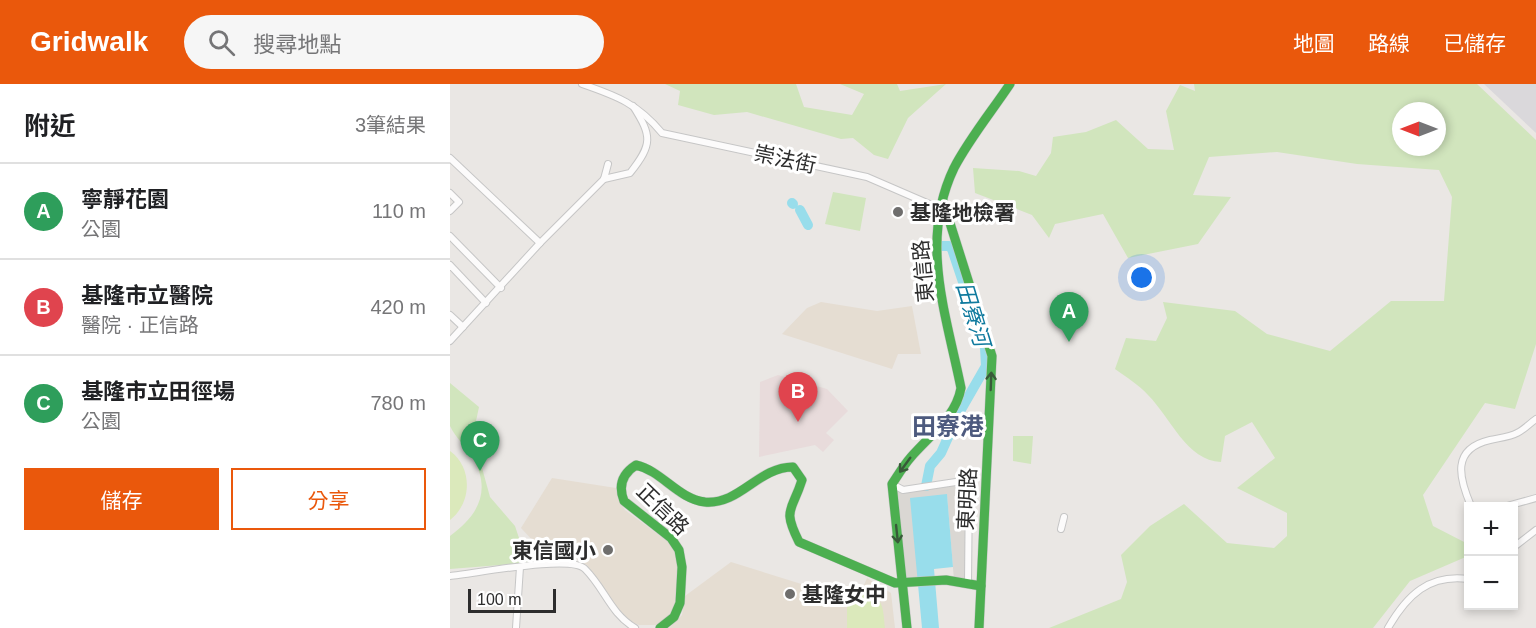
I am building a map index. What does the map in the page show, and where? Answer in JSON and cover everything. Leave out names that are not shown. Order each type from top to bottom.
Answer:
[{"type":"street","name":"崇法街","points":[[582,84],[630,103],[647,115],[662,133],[867,177],[943,210]]},
{"type":"street","name":"東明路","points":[[979,628],[992,356],[943,210],[942,199],[955,167],[1010,84]]},
{"type":"street","points":[[604,179],[630,173],[648,143],[648,129],[630,103]]},
{"type":"street","points":[[450,158],[540,243]]},
{"type":"street","points":[[450,341],[540,243],[604,179],[609,164]]},
{"type":"street","points":[[450,193],[459,202],[450,211]]},
{"type":"street","name":"東信路","points":[[892,484],[910,458],[942,430],[956,406],[961,388],[935,260],[934,240],[943,210]]},
{"type":"street","points":[[450,236],[501,288]]},
{"type":"street","points":[[450,265],[486,303]]},
{"type":"street","points":[[450,315],[463,327]]},
{"type":"street","points":[[1470,502],[1461,474],[1460,463],[1465,453],[1483,442],[1517,434],[1536,419]]},
{"type":"street","points":[[942,430],[988,433]]},
{"type":"street","name":"正信路","points":[[660,628],[670,622],[680,608],[681,553],[675,542],[630,507],[621,494],[620,488],[626,472],[636,465],[656,472],[690,498],[710,503],[737,494],[771,468],[793,467],[802,480],[790,507],[788,520],[799,542],[895,583],[903,583]]},
{"type":"street","points":[[892,484],[903,490],[969,480],[968,584]]},
{"type":"street","points":[[892,484],[907,628]]},
{"type":"street","points":[[1518,504],[1536,498]]},
{"type":"street","points":[[1061,530],[1064,517]]},
{"type":"street","points":[[1518,544],[1536,530]]},
{"type":"street","points":[[450,576],[564,562],[581,566],[621,620],[635,628]]},
{"type":"street","points":[[516,628],[520,567]]},
{"type":"street","points":[[1388,628],[1401,610],[1428,582],[1456,577],[1464,578]]},
{"type":"street","points":[[903,583],[938,580],[981,586]]},
{"type":"shaded area","points":[[1484,84],[1536,84],[1536,133]]},
{"type":"shaded area","points":[[821,302],[877,311],[912,306],[921,354],[898,354],[892,369],[782,334],[807,308]]},
{"type":"shaded area","points":[[778,375],[827,389],[848,411],[826,433],[834,440],[823,452],[815,445],[759,457],[760,382]]},
{"type":"shaded area","name":"東信國小","points":[[552,478],[616,488],[618,499],[625,510],[671,544],[678,556],[675,603],[671,614],[657,625],[639,625],[623,618],[587,565],[573,557],[551,560],[521,528]]},
{"type":"shaded area","points":[[969,482],[969,495],[954,496],[957,522],[968,523],[968,584],[954,580],[947,495],[918,580],[903,583],[893,492]]},
{"type":"shaded area","name":"基隆女中","points":[[731,562],[811,587],[864,585],[867,578],[891,593],[895,628],[669,628],[682,615],[685,596]]},
{"type":"green space","points":[[665,84],[796,84],[804,107],[852,115],[864,94],[840,84],[897,84],[900,91],[946,84],[908,118],[888,159],[874,155],[853,138],[841,139],[747,112],[714,115],[678,105],[680,91]]},
{"type":"green space","points":[[1194,84],[1477,84],[1536,140],[1536,344],[1515,409],[1485,403],[1423,495],[1433,526],[1464,542],[1464,558],[1410,581],[1373,628],[1049,628],[1121,599],[1127,582],[1121,555],[1150,526],[1184,504],[1227,543],[1274,548],[1287,536],[1287,513],[1237,488],[1275,458],[1252,422],[1225,436],[1221,462],[1209,460],[1189,446],[1144,391],[1115,369],[1126,338],[1156,341],[1167,318],[1163,302],[1235,311],[1267,334],[1330,351],[1391,301],[1444,301],[1452,197],[1439,170],[1357,164],[1277,152],[1209,157],[1193,195],[1231,197],[1198,244],[1128,258],[1103,214],[1055,224],[1049,238],[1032,215],[975,193],[973,168],[1019,171],[1036,176],[1051,153],[1053,137],[1086,132],[1116,120],[1148,149],[1174,150],[1166,111],[1180,85],[1195,91]]},
{"type":"green space","points":[[833,192],[866,198],[860,231],[825,224]]},
{"type":"green space","points":[[450,383],[479,407],[473,435],[490,497],[515,526],[520,541],[542,554],[538,562],[450,569],[450,536],[474,512],[481,494],[482,483],[474,460],[450,426]]},
{"type":"green space","points":[[1013,436],[1033,436],[1031,464],[1013,461]]},
{"type":"green space","points":[[450,451],[463,467],[467,485],[463,504],[450,520]]},
{"type":"green space","points":[[872,595],[880,601],[885,628],[847,628],[847,604],[856,596]]},
{"type":"water","points":[[947,494],[953,567],[934,569],[939,628],[922,628],[910,498]]},
{"type":"waterway","name":"田寮河","points":[[800,210],[808,225]]},
{"type":"waterway","name":"田寮河","points":[[926,486],[930,466],[941,453],[959,413],[986,366],[985,348],[952,249],[949,246],[940,246]]},
{"type":"traffic: fast","points":[[907,628],[892,484],[908,460],[948,417],[961,388],[939,277],[938,223],[944,195],[954,168],[1010,84]]},
{"type":"traffic: fast","points":[[943,201],[992,356],[979,628]]},
{"type":"traffic: fast","points":[[660,628],[674,617],[680,603],[682,567],[679,550],[671,538],[624,501],[621,490],[622,481],[627,472],[636,465],[654,473],[686,496],[705,502],[729,498],[769,473],[793,467],[802,480],[790,510],[791,522],[799,542],[895,583],[946,580],[981,586]]},
{"type":"place","name":"基隆地檢署","points":[[898,212]]},
{"type":"place","name":"寧靜花園","points":[[1069,342]]},
{"type":"place","name":"基隆市立醫院","points":[[798,422]]},
{"type":"place","name":"基隆市立田徑場","points":[[480,471]]},
{"type":"place","name":"東信國小","points":[[608,550]]},
{"type":"place","name":"基隆女中","points":[[790,594]]},
{"type":"district","name":"田寮港","points":[[948,426]]}]
